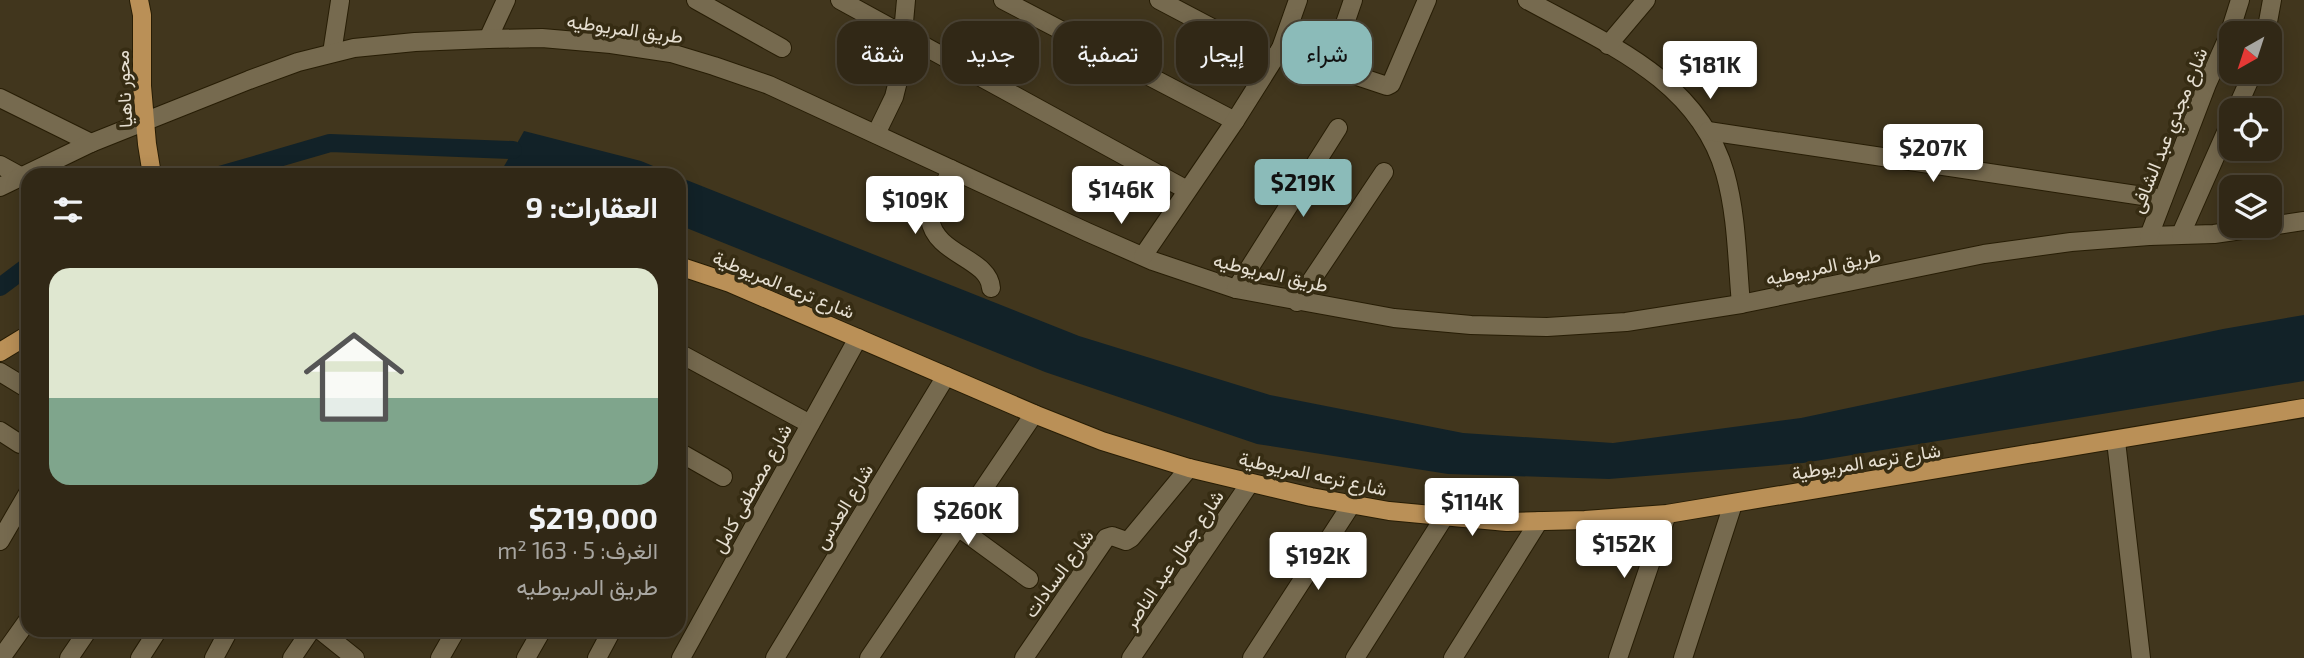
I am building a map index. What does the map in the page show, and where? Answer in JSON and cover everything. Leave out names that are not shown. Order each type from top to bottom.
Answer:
[{"type":"main road","name":"محور ناهيا","points":[[139,0],[142,15],[142,86],[151,168]]},
{"type":"main road","name":"شارع ترعه المريوطية","points":[[686,267],[730,283],[1034,414],[1102,441],[1189,468],[1351,505],[1507,522],[1667,514],[2304,408]]},
{"type":"main road","points":[[0,352],[21,339]]},
{"type":"street","points":[[696,0],[782,48]]},
{"type":"street","points":[[840,0],[880,21]]},
{"type":"street","points":[[905,21],[906,0]]},
{"type":"street","points":[[1003,0],[1235,121]]},
{"type":"street","points":[[1159,0],[1282,55]]},
{"type":"street","points":[[1143,256],[1277,54],[1298,0]]},
{"type":"street","points":[[1346,21],[1353,0]]},
{"type":"street","points":[[1372,81],[1387,86],[1391,84],[1427,0]]},
{"type":"street","points":[[1527,0],[1658,76],[1673,88],[1708,131],[1731,197],[1741,304]]},
{"type":"street","points":[[1608,45],[1646,0]]},
{"type":"street","name":"شارع مجدي عبد الشافى","points":[[2149,236],[2207,84],[2230,35],[2240,0]]},
{"type":"street","points":[[2268,21],[2272,0]]},
{"type":"street","points":[[332,53],[340,1]]},
{"type":"street","points":[[488,39],[501,2]]},
{"type":"street","name":"طريق المريوطيه","points":[[37,168],[145,121],[286,66],[332,53],[415,42],[556,39],[671,53],[769,85],[1143,256],[1236,289],[1297,302],[1407,319],[1471,325],[1547,327],[1626,322],[1741,304],[1984,254],[2071,242],[2181,233],[2214,234],[2304,221]]},
{"type":"street","points":[[928,47],[1187,190]]},
{"type":"street","points":[[876,134],[894,97],[896,84]]},
{"type":"street","points":[[0,97],[91,143]]},
{"type":"street","points":[[1236,289],[1338,128]]},
{"type":"street","points":[[1708,131],[2164,199]]},
{"type":"street","points":[[2181,233],[2219,148]]},
{"type":"street","points":[[0,165],[20,176]]},
{"type":"street","points":[[951,169],[930,219],[931,226],[940,241],[986,274],[991,288]]},
{"type":"street","points":[[1297,302],[1384,172]]},
{"type":"street","name":"طريق المريوطيه","points":[[0,187],[20,176]]},
{"type":"street","name":"شارع مصطفى كامل","points":[[681,658],[858,338]]},
{"type":"street","points":[[686,357],[810,424]]},
{"type":"street","points":[[0,372],[21,385]]},
{"type":"street","name":"شارع العدس","points":[[775,658],[946,376]]},
{"type":"street","points":[[869,658],[1034,414]]},
{"type":"street","points":[[0,431],[20,444]]},
{"type":"street","points":[[2116,441],[2141,658]]},
{"type":"street","points":[[686,456],[723,477]]},
{"type":"street","name":"شارع السادات","points":[[1024,658],[1106,538],[1112,536],[1126,541],[1131,538],[1189,468]]},
{"type":"street","name":"شارع جمال عبد الناصر","points":[[1131,658],[1250,483]]},
{"type":"street","points":[[1683,658],[1733,504]]},
{"type":"street","points":[[0,541],[21,505]]},
{"type":"street","points":[[1252,658],[1351,505]]},
{"type":"street","points":[[1618,658],[1667,514]]},
{"type":"street","points":[[1355,658],[1445,516]]},
{"type":"street","points":[[1453,658],[1539,521]]},
{"type":"street","points":[[958,527],[1029,579]]},
{"type":"street","points":[[1,658],[21,630]]},
{"type":"street","points":[[69,658],[83,637]]},
{"type":"street","points":[[140,658],[154,637]]},
{"type":"street","points":[[214,658],[225,637]]},
{"type":"street","points":[[294,657],[307,637]]},
{"type":"street","points":[[329,637],[355,658]]},
{"type":"street","points":[[440,658],[452,637]]},
{"type":"street","points":[[526,658],[538,637]]},
{"type":"street","points":[[597,658],[608,637]]},
{"type":"shaded area","points":[[524,131],[641,161],[658,168],[503,168]]},
{"type":"shaded area","points":[[686,180],[1079,336],[1270,395],[1463,433],[1613,443],[1801,418],[2223,329],[2304,315],[2304,381],[1803,463],[1609,479],[1448,474],[1257,444],[1045,372],[686,228]]},
{"type":"waterway","points":[[244,168],[330,143],[513,150]]},
{"type":"waterway","points":[[0,287],[21,271]]}]
